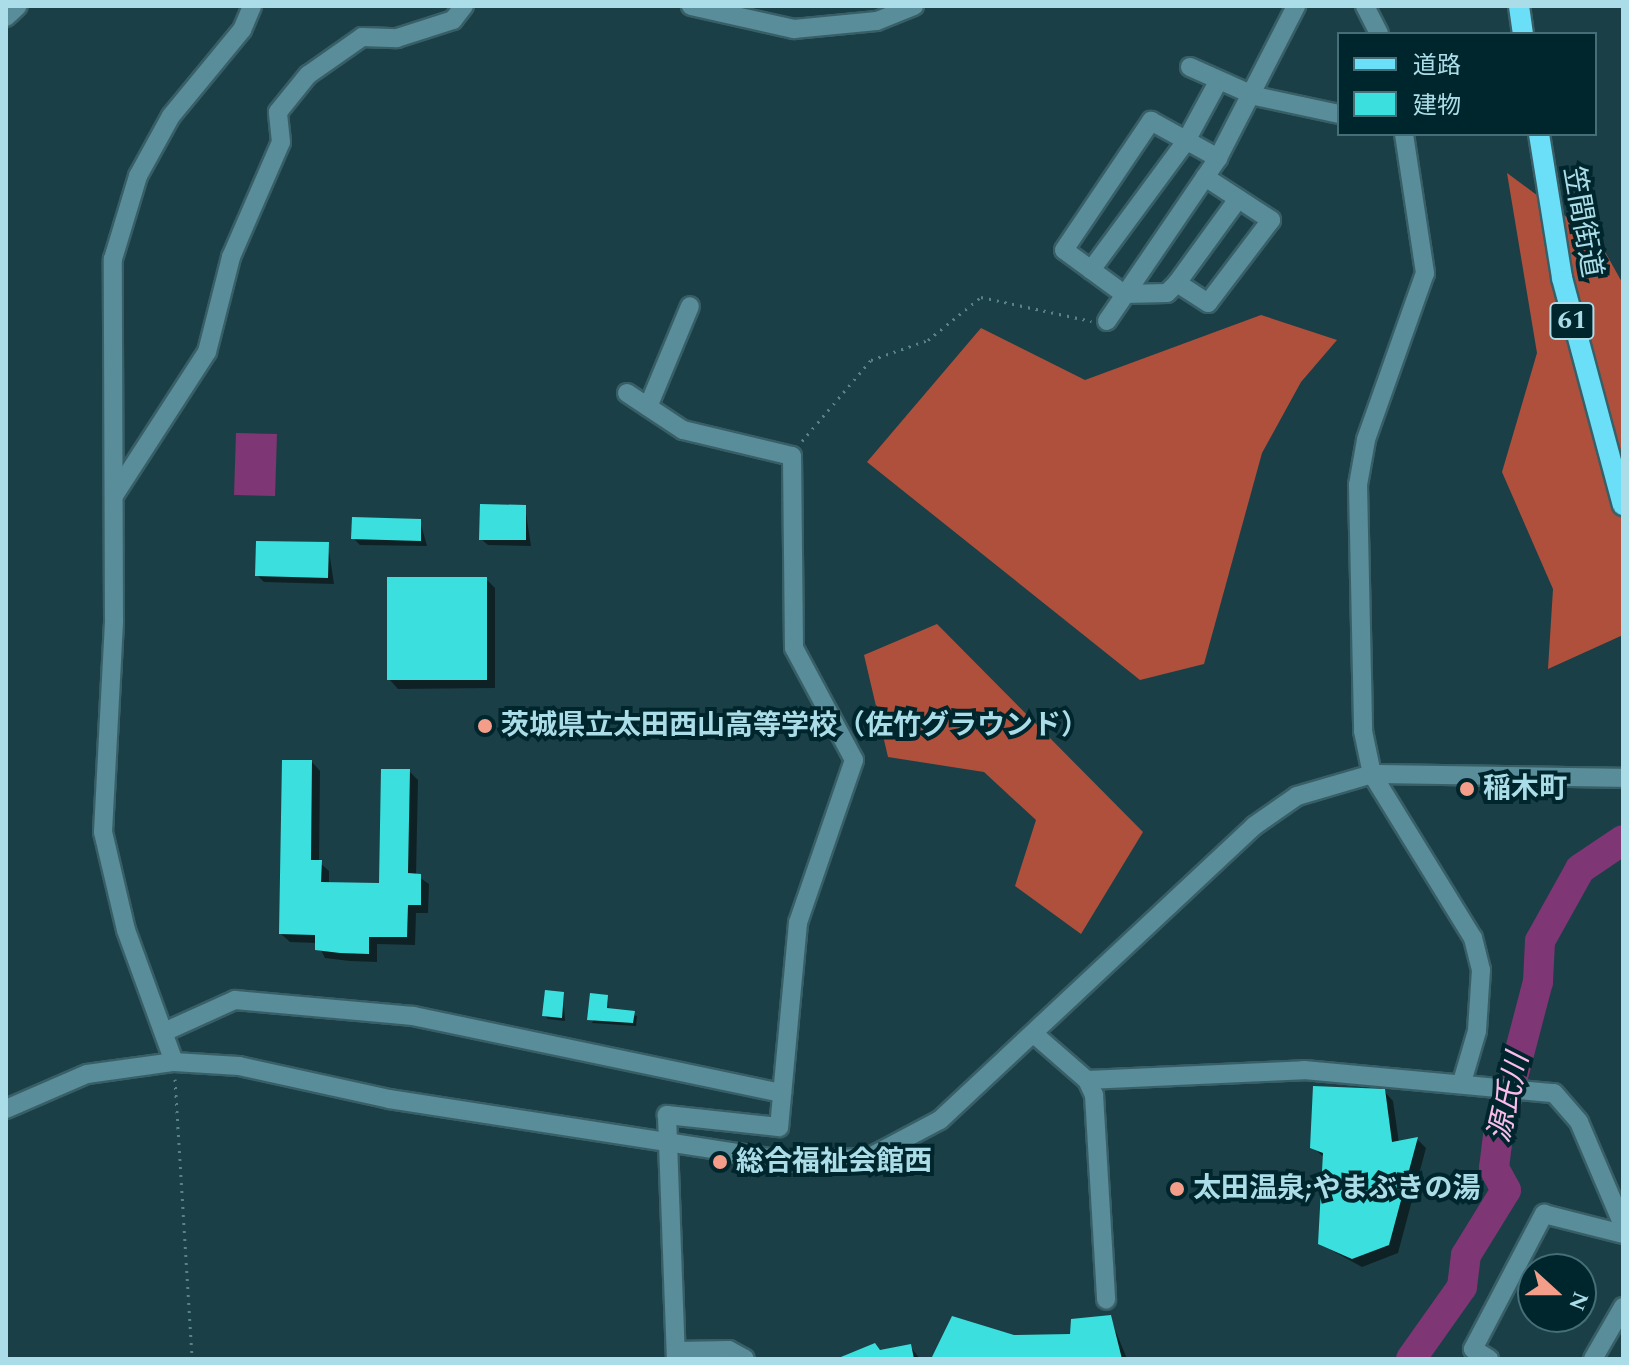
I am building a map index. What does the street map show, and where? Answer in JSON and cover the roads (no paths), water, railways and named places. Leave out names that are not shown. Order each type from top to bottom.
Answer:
[{"type":"main road","points":[[1519,6],[1523,32]]},
{"type":"main road","name":"笠間街道","points":[[1539,136],[1562,278],[1623,505]]},
{"type":"street","points":[[6,17],[18,6]]},
{"type":"street","points":[[174,1062],[109,874],[103,832],[115,494],[109,352],[113,259],[124,215],[171,116],[242,30],[252,6]]},
{"type":"street","points":[[115,494],[207,352],[231,257],[281,142],[278,112],[308,75],[362,37],[397,38],[453,20],[464,6]]},
{"type":"street","points":[[691,6],[794,29],[877,21],[914,6]]},
{"type":"street","points":[[1107,321],[1218,158],[1255,96],[1296,6]]},
{"type":"street","points":[[1365,6],[1378,32]]},
{"type":"street","points":[[1190,67],[1255,96],[1337,114]]},
{"type":"street","points":[[1091,270],[1186,141],[1219,80]]},
{"type":"street","points":[[1218,158],[1151,121],[1064,250],[1124,294],[1167,293],[1238,199]]},
{"type":"street","points":[[1403,136],[1425,273],[1366,440],[1358,485],[1358,643],[1372,774],[1473,938],[1481,970],[1470,1083]]},
{"type":"street","points":[[1177,283],[1208,303],[1271,220],[1205,177]]},
{"type":"street","points":[[648,407],[690,306]]},
{"type":"street","points":[[627,393],[683,430],[792,456],[794,648],[854,760],[798,923],[779,1127],[667,1115],[664,1141],[676,1355],[729,1350],[745,1359]]},
{"type":"street","points":[[6,1109],[87,1074],[174,1062],[239,1066],[389,1099],[798,1162],[870,1157],[940,1120],[1254,826],[1297,796],[1372,774],[1623,778]]},
{"type":"street","points":[[164,1032],[235,1000],[413,1016],[782,1093]]},
{"type":"street","points":[[1034,1034],[1087,1080],[1304,1070],[1554,1093],[1579,1122],[1623,1225]]},
{"type":"street","points":[[1087,1080],[1106,1300]]},
{"type":"street","points":[[1489,1359],[1473,1349],[1544,1214],[1623,1234]]},
{"type":"street","points":[[1593,1359],[1623,1307]]},
{"type":"waterway","name":"源氏川","points":[[1411,1359],[1462,1287],[1466,1255],[1506,1190],[1494,1168],[1498,1134],[1538,982],[1540,941],[1580,869],[1623,840]]},
{"type":"place","name":"茨城県立太田西山高等学校（佐竹グラウンド）","points":[[485,726]]},
{"type":"place","name":"稲木町","points":[[1467,789]]},
{"type":"place","name":"総合福祉会館西","points":[[720,1162]]},
{"type":"place","name":"太田温泉;やまぶきの湯","points":[[1177,1189]]}]
